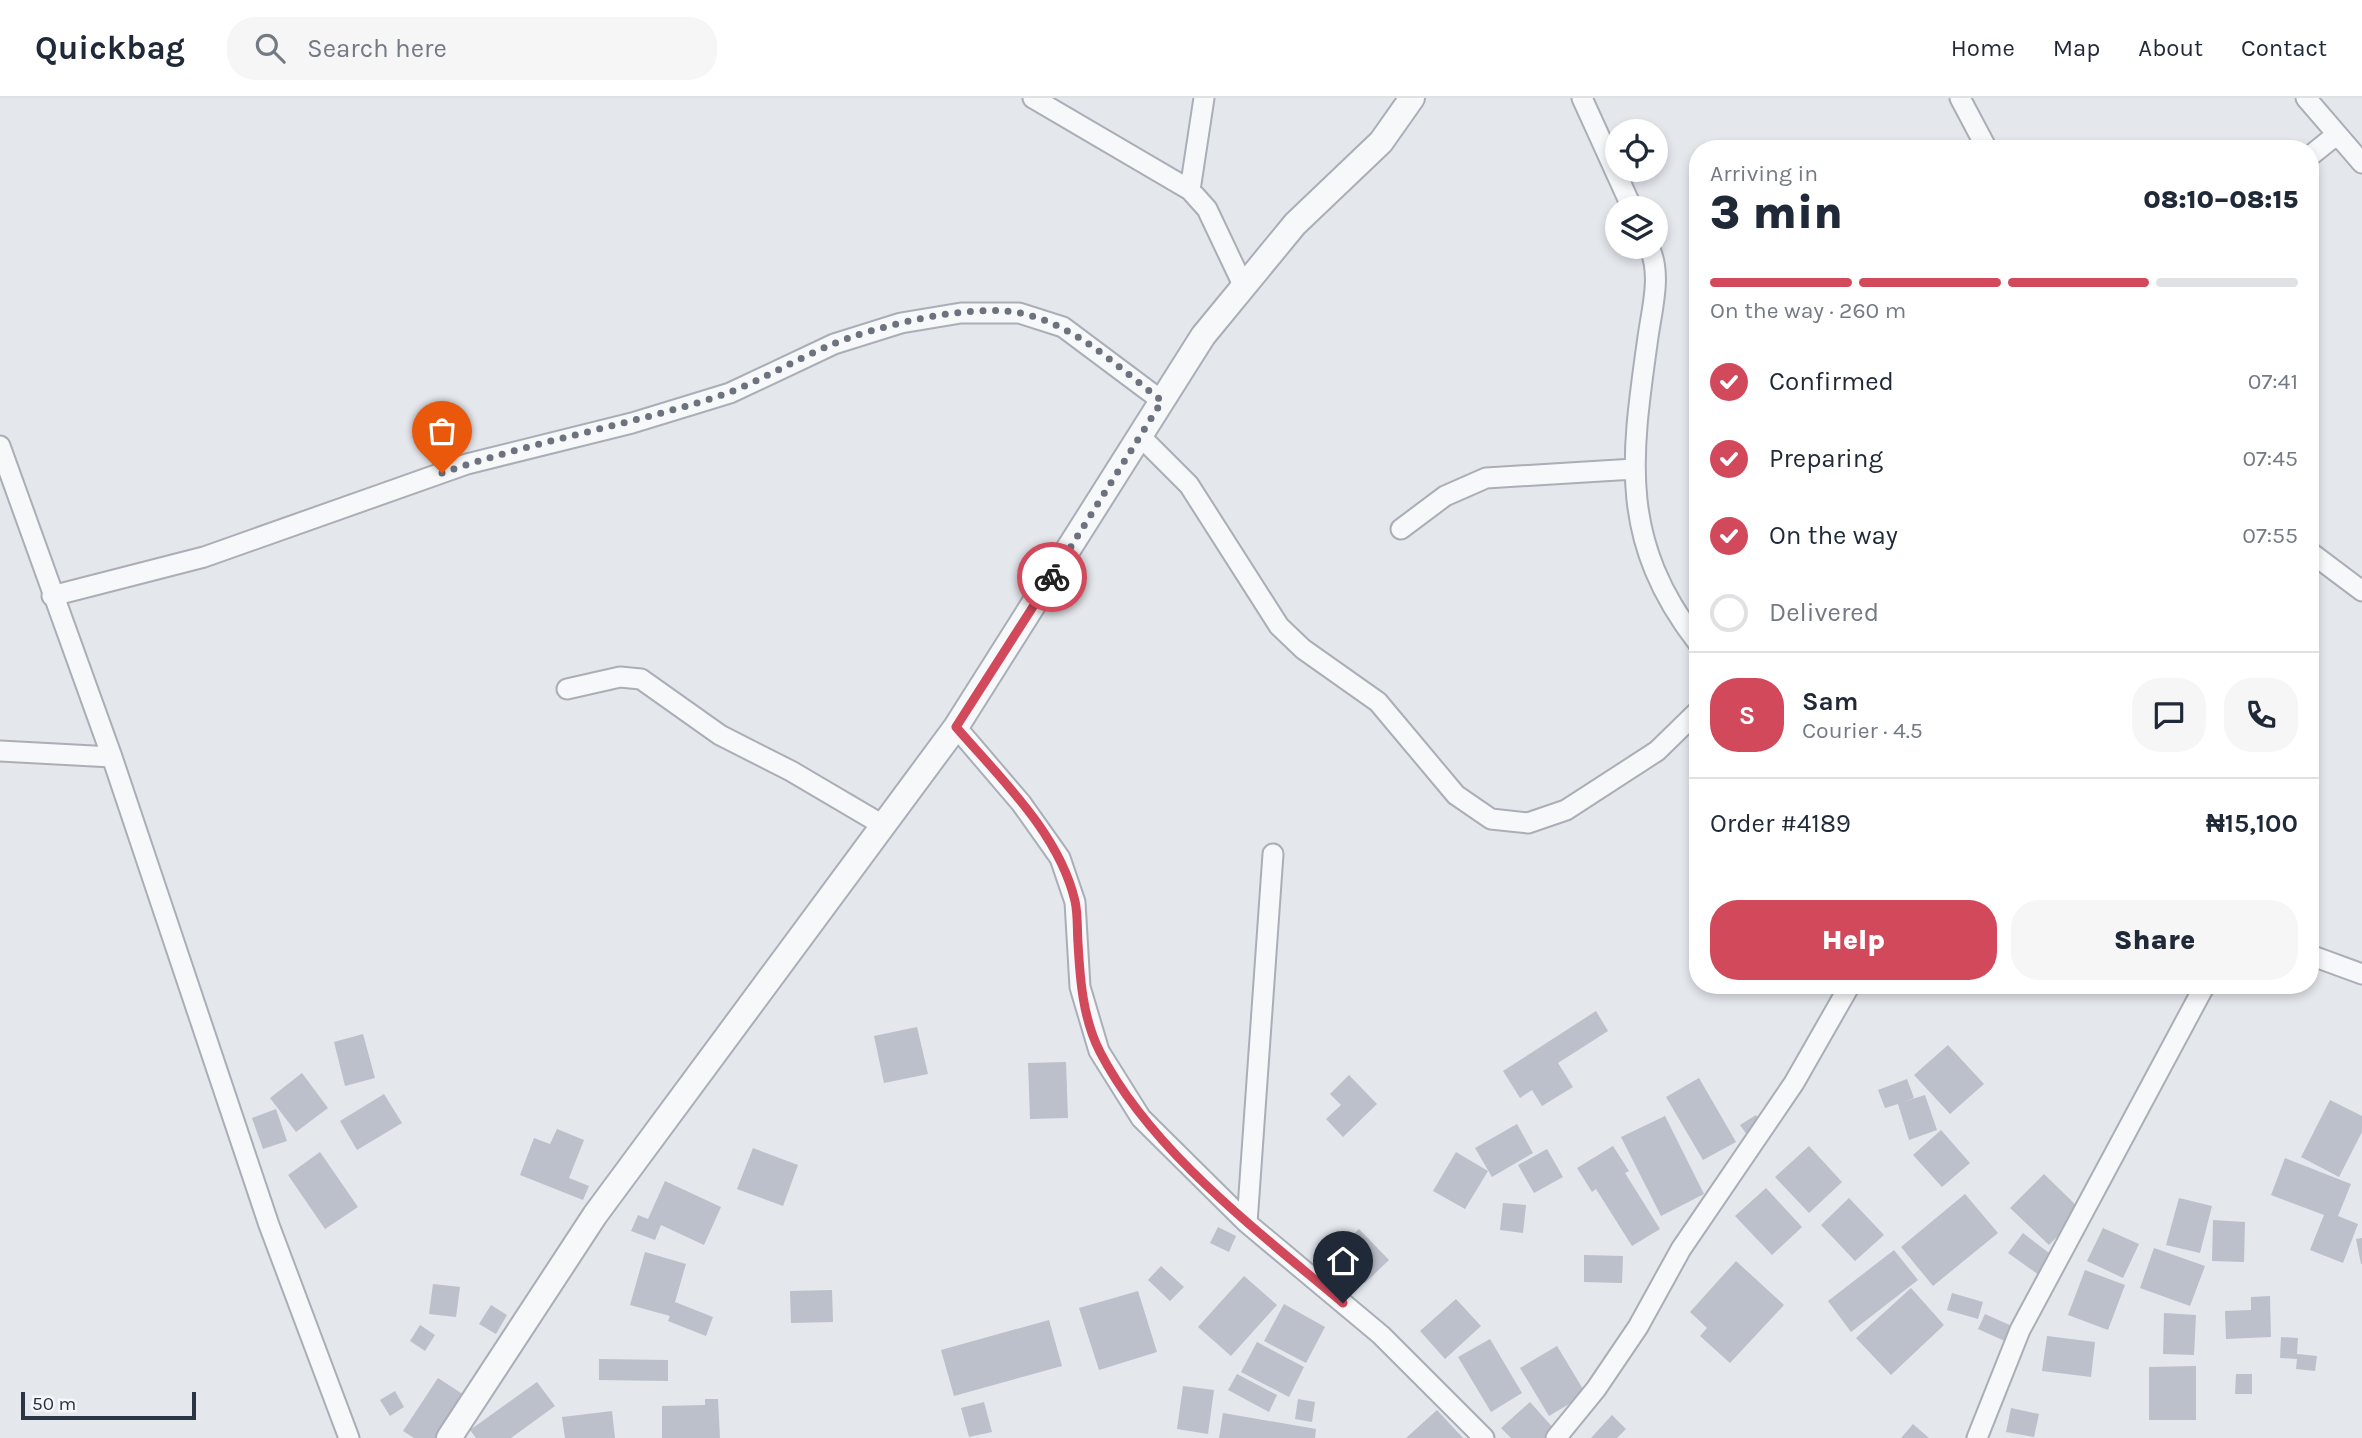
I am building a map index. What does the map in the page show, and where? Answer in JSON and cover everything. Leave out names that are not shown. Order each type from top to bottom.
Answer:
[{"type":"street","points":[[1033,98],[1190,190],[1207,209],[1243,285]]},
{"type":"street","points":[[1190,190],[1204,98]]},
{"type":"street","points":[[449,1438],[596,1215],[881,824],[956,727],[1203,336],[1295,224],[1381,142],[1412,98]]},
{"type":"street","points":[[1582,98],[1627,196]]},
{"type":"street","points":[[1960,98],[1982,140]]},
{"type":"street","points":[[2306,98],[2362,163]]},
{"type":"street","points":[[2319,149],[2336,135]]},
{"type":"street","points":[[1652,259],[1656,278],[1634,439],[1634,490],[1644,544],[1673,609],[1689,620]]},
{"type":"street","points":[[52,596],[204,556],[467,464],[632,423],[730,393],[834,344],[901,323],[961,313],[1018,313],[1063,327],[1162,401]]},
{"type":"street","points":[[1141,438],[1189,485],[1279,626],[1303,649],[1378,702],[1456,795],[1491,819],[1528,823],[1566,810],[1657,751],[1689,720]]},
{"type":"street","points":[[0,446],[112,757],[269,1225],[349,1438]]},
{"type":"street","points":[[1401,529],[1445,496],[1486,478],[1634,469]]},
{"type":"street","points":[[2319,560],[2347,583],[2362,591]]},
{"type":"street","points":[[568,689],[620,677],[641,679],[720,735],[792,771],[881,824]]},
{"type":"street","points":[[956,727],[1021,803],[1060,858],[1075,902],[1080,987],[1099,1051],[1141,1118],[1247,1223],[1381,1335],[1484,1438]]},
{"type":"street","points":[[0,751],[112,757]]},
{"type":"street","points":[[1247,1223],[1273,854]]},
{"type":"street","points":[[2319,958],[2362,974]]},
{"type":"street","points":[[1556,1438],[1596,1390],[1638,1327],[1681,1249],[1794,1083],[1845,994]]},
{"type":"street","points":[[1977,1438],[2020,1330],[2200,994]]},
{"type":"building","points":[[1596,1011],[1608,1031],[1558,1063],[1573,1087],[1542,1106],[1532,1090],[1520,1098],[1503,1071]]},
{"type":"building","points":[[917,1027],[928,1074],[884,1083],[874,1036]]},
{"type":"building","points":[[363,1034],[375,1078],[345,1086],[334,1042]]},
{"type":"building","points":[[1948,1045],[1984,1084],[1950,1114],[1914,1075]]},
{"type":"building","points":[[1066,1062],[1068,1118],[1030,1119],[1028,1063]]},
{"type":"building","points":[[302,1073],[328,1108],[296,1132],[270,1098]]},
{"type":"building","points":[[1349,1075],[1377,1104],[1343,1137],[1326,1119],[1341,1105],[1330,1094]]},
{"type":"building","points":[[1699,1078],[1736,1142],[1703,1160],[1666,1097]]},
{"type":"building","points":[[1907,1079],[1914,1098],[1903,1102],[1925,1095],[1937,1130],[1909,1140],[1898,1104],[1885,1108],[1878,1090]]},
{"type":"building","points":[[384,1094],[402,1123],[357,1150],[340,1121]]},
{"type":"building","points":[[2330,1100],[2362,1116],[2362,1132],[2339,1177],[2301,1157]]},
{"type":"building","points":[[276,1109],[287,1141],[263,1149],[252,1118]]},
{"type":"building","points":[[1756,1115],[1767,1133],[1752,1142],[1740,1125]]},
{"type":"building","points":[[1665,1116],[1704,1194],[1661,1216],[1621,1137]]},
{"type":"building","points":[[1517,1124],[1533,1153],[1492,1177],[1475,1148]]},
{"type":"building","points":[[557,1129],[584,1140],[569,1178],[589,1186],[583,1200],[520,1175],[534,1138],[550,1144]]},
{"type":"building","points":[[1941,1130],[1970,1163],[1942,1187],[1913,1155]]},
{"type":"building","points":[[1613,1146],[1629,1171],[1625,1173],[1660,1229],[1632,1246],[1596,1189],[1592,1192],[1577,1168]]},
{"type":"building","points":[[1809,1146],[1842,1182],[1809,1213],[1775,1177]]},
{"type":"building","points":[[753,1148],[798,1165],[783,1206],[737,1189]]},
{"type":"building","points":[[1547,1149],[1563,1177],[1534,1193],[1518,1165]]},
{"type":"building","points":[[320,1152],[358,1207],[325,1229],[288,1175]]},
{"type":"building","points":[[1456,1152],[1488,1171],[1465,1209],[1433,1191]]},
{"type":"building","points":[[2285,1158],[2351,1184],[2338,1216],[2358,1224],[2343,1263],[2310,1250],[2324,1215],[2271,1195]]},
{"type":"building","points":[[2044,1174],[2082,1211],[2049,1245],[2010,1208]]},
{"type":"building","points":[[665,1181],[721,1207],[704,1245],[661,1225],[655,1240],[631,1231],[638,1215],[648,1219]]},
{"type":"building","points":[[1766,1188],[1802,1227],[1772,1255],[1735,1216]]},
{"type":"building","points":[[1965,1194],[1998,1233],[1933,1286],[1901,1247]]},
{"type":"building","points":[[1849,1198],[1884,1235],[1855,1261],[1821,1225]]},
{"type":"building","points":[[2179,1198],[2212,1206],[2200,1253],[2166,1245]]},
{"type":"building","points":[[1503,1203],[1526,1205],[1523,1233],[1500,1230]]},
{"type":"building","points":[[2213,1220],[2245,1222],[2244,1262],[2212,1261]]},
{"type":"building","points":[[1218,1227],[1236,1236],[1229,1252],[1210,1243]]},
{"type":"building","points":[[2103,1228],[2139,1244],[2123,1278],[2087,1261]]},
{"type":"building","points":[[1359,1229],[1389,1260],[1365,1283],[1335,1252]]},
{"type":"building","points":[[2023,1233],[2053,1256],[2039,1275],[2008,1253]]},
{"type":"building","points":[[2362,1238],[2362,1264],[2361,1264],[2356,1239]]},
{"type":"building","points":[[2154,1248],[2205,1266],[2190,1306],[2140,1288]]},
{"type":"building","points":[[1894,1250],[1918,1280],[1851,1332],[1828,1301]]},
{"type":"building","points":[[645,1252],[686,1264],[675,1302],[713,1317],[706,1336],[668,1321],[670,1316],[630,1305]]},
{"type":"building","points":[[1584,1255],[1623,1256],[1622,1283],[1584,1282]]},
{"type":"building","points":[[1736,1261],[1784,1305],[1730,1363],[1700,1336],[1707,1328],[1690,1312]]},
{"type":"building","points":[[1161,1266],[1184,1287],[1170,1301],[1148,1280]]},
{"type":"building","points":[[2085,1270],[2125,1285],[2108,1330],[2068,1315]]},
{"type":"building","points":[[1244,1276],[1277,1305],[1231,1356],[1198,1327]]},
{"type":"building","points":[[433,1284],[460,1287],[456,1317],[429,1314]]},
{"type":"building","points":[[1911,1288],[1944,1325],[1891,1375],[1856,1338]]},
{"type":"building","points":[[832,1290],[833,1322],[791,1323],[790,1291]]},
{"type":"building","points":[[1138,1291],[1157,1352],[1099,1370],[1079,1308]]},
{"type":"building","points":[[1952,1293],[1983,1302],[1978,1319],[1947,1310]]},
{"type":"building","points":[[2270,1296],[2271,1337],[2226,1339],[2225,1311],[2251,1310],[2251,1297]]},
{"type":"building","points":[[1456,1299],[1481,1326],[1445,1359],[1420,1331]]},
{"type":"building","points":[[1284,1304],[1325,1327],[1306,1363],[1264,1341]]},
{"type":"building","points":[[491,1305],[507,1315],[496,1334],[479,1324]]},
{"type":"building","points":[[2164,1313],[2196,1315],[2194,1355],[2163,1354]]},
{"type":"building","points":[[1985,1314],[2014,1327],[2007,1342],[1978,1329]]},
{"type":"building","points":[[1049,1320],[1062,1366],[954,1396],[941,1350]]},
{"type":"building","points":[[420,1325],[435,1335],[425,1351],[410,1341]]},
{"type":"building","points":[[2047,1336],[2095,1342],[2091,1377],[2042,1371]]},
{"type":"building","points":[[2281,1337],[2298,1338],[2297,1354],[2317,1356],[2315,1371],[2296,1369],[2297,1359],[2280,1358]]},
{"type":"building","points":[[1490,1339],[1522,1393],[1491,1412],[1458,1357]]},
{"type":"building","points":[[1257,1342],[1304,1367],[1289,1397],[1241,1372]]},
{"type":"building","points":[[1557,1346],[1586,1394],[1549,1416],[1520,1368]]},
{"type":"building","points":[[599,1359],[668,1360],[668,1381],[599,1380]]},
{"type":"building","points":[[2196,1366],[2196,1420],[2149,1420],[2149,1367]]},
{"type":"building","points":[[1237,1374],[1277,1395],[1269,1412],[1228,1390]]},
{"type":"building","points":[[2236,1374],[2252,1374],[2252,1394],[2235,1394]]},
{"type":"building","points":[[438,1378],[464,1395],[436,1438],[414,1438],[403,1431]]},
{"type":"building","points":[[537,1382],[555,1406],[511,1438],[476,1438],[470,1430]]},
{"type":"building","points":[[1183,1386],[1214,1390],[1208,1434],[1177,1429]]},
{"type":"building","points":[[395,1391],[404,1407],[390,1416],[380,1400]]},
{"type":"building","points":[[705,1399],[718,1399],[720,1438],[662,1438],[662,1406],[705,1405]]},
{"type":"building","points":[[1298,1399],[1315,1402],[1312,1422],[1295,1419]]},
{"type":"building","points":[[984,1402],[992,1432],[969,1437],[961,1408]]},
{"type":"building","points":[[1530,1402],[1556,1431],[1549,1438],[1511,1438],[1501,1428]]},
{"type":"building","points":[[2011,1408],[2039,1414],[2034,1437],[2006,1432]]},
{"type":"building","points":[[1437,1410],[1463,1438],[1406,1438]]},
{"type":"building","points":[[612,1411],[615,1438],[565,1438],[562,1417]]},
{"type":"building","points":[[1223,1413],[1316,1429],[1315,1438],[1219,1438]]},
{"type":"building","points":[[1612,1415],[1626,1429],[1617,1438],[1591,1438]]},
{"type":"building","points":[[1913,1424],[1929,1438],[1901,1438]]},
{"type":"way so far","points":[[442,473],[467,464],[632,423],[730,393],[834,344],[901,323],[961,313],[1018,313],[1063,327],[1162,401],[1052,577]]},
{"type":"route","points":[[1052,577],[956,727],[1021,803],[1060,858],[1075,902],[1080,987],[1099,1051],[1141,1118],[1247,1223],[1343,1303]]}]
